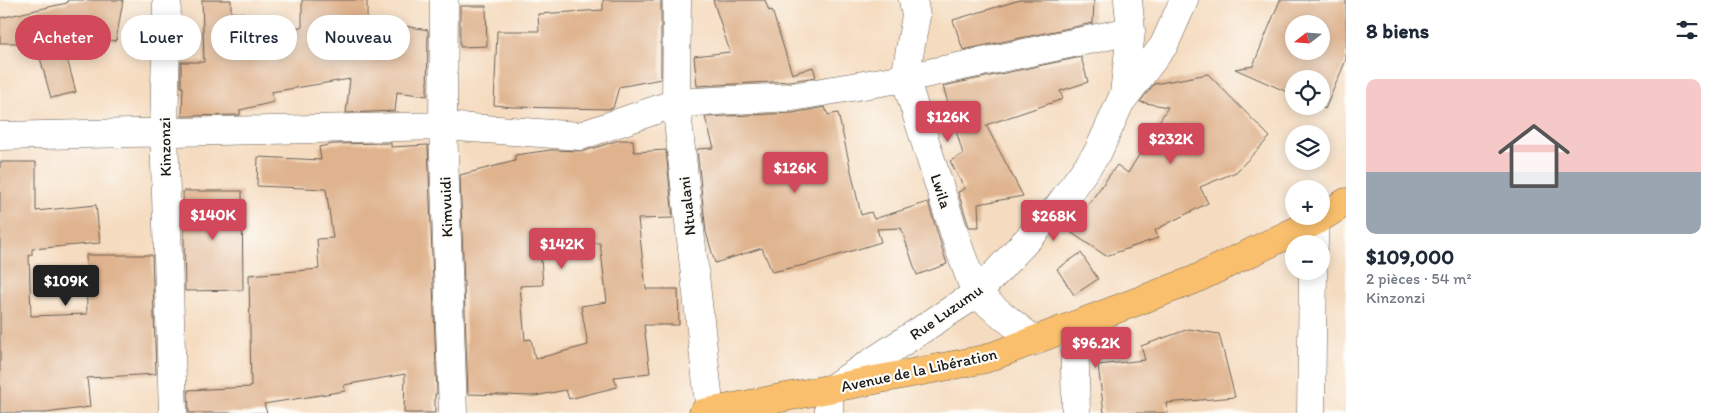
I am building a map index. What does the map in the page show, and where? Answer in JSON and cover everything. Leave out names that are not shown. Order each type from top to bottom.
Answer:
[{"type":"highway","name":"Avenue de la Libération","points":[[706,412],[829,401],[986,359],[1314,233],[1346,202]]},
{"type":"street","name":"Kinzonzi","points":[[167,0],[164,132],[173,413]]},
{"type":"street","name":"Kimvuidi","points":[[444,0],[443,126],[453,413]]},
{"type":"street","name":"Ntualani","points":[[677,0],[676,104],[706,412]]},
{"type":"street","name":"Lwila","points":[[913,0],[916,16],[905,78],[959,248],[976,294]]},
{"type":"street","name":"Rue Luzumu","points":[[829,401],[976,294],[1058,207],[1098,152],[1124,94],[1131,31],[1128,0]]},
{"type":"street","points":[[1121,102],[1164,45],[1184,0]]},
{"type":"street","points":[[0,136],[443,126],[580,136],[676,104],[792,97],[905,78],[1131,31]]},
{"type":"street","points":[[1311,413],[1313,280]]},
{"type":"street","points":[[976,294],[1035,341]]},
{"type":"street","points":[[1074,326],[1076,413]]},
{"type":"building","points":[[68,0],[123,0],[116,41],[111,40],[111,15],[15,15],[15,43],[0,43],[0,18],[67,3]]},
{"type":"building","points":[[202,0],[231,0],[231,13],[245,13],[245,15],[211,15],[211,60],[297,60],[297,27],[302,27],[302,0],[367,0],[367,15],[307,15],[307,60],[410,60],[410,27],[428,30],[427,96],[397,92],[395,111],[346,113],[350,79],[271,92],[274,102],[240,110],[240,115],[182,116],[183,87],[181,87],[181,62],[204,62]]},
{"type":"building","points":[[603,0],[661,0],[661,79],[619,87],[613,108],[609,109],[494,105],[497,31],[539,31],[538,14],[603,10]]},
{"type":"building","points":[[713,0],[765,0],[769,11],[772,10],[792,74],[813,67],[816,77],[790,81],[697,86],[694,56],[730,52]]},
{"type":"building","points":[[1020,0],[1094,0],[1093,23],[963,50],[953,20]]},
{"type":"building","points":[[1280,0],[1346,0],[1346,60],[1330,97],[1330,70],[1285,70],[1285,91],[1235,69],[1253,66]]},
{"type":"building","points":[[460,6],[486,6],[487,46],[460,47]]},
{"type":"building","points":[[1081,57],[1088,82],[1060,91],[1063,99],[986,125],[1023,196],[978,204],[979,227],[969,227],[958,192],[965,189],[950,161],[963,154],[943,86]]},
{"type":"building","points":[[41,60],[67,60],[76,92],[51,98]]},
{"type":"building","points":[[1208,74],[1270,137],[1236,172],[1200,187],[1208,203],[1155,230],[1158,238],[1106,256],[1069,231],[1117,165],[1128,173],[1168,107],[1140,102],[1154,84]]},
{"type":"building","points":[[825,107],[828,115],[838,113],[861,215],[871,212],[874,219],[928,202],[947,264],[917,275],[901,228],[877,229],[881,242],[809,264],[772,272],[762,248],[715,263],[706,232],[697,149],[714,148],[705,117],[793,113]]},
{"type":"building","points":[[619,140],[633,140],[634,152],[666,150],[673,218],[638,219],[646,289],[678,289],[679,325],[644,325],[650,373],[614,377],[617,387],[569,399],[566,390],[535,396],[468,394],[460,175],[515,161],[515,155],[551,150],[585,151]],"holes":[[[600,243],[607,302],[581,306],[588,345],[535,359],[531,339],[525,340],[520,286],[543,285],[540,245]]]},
{"type":"building","points":[[391,143],[391,147],[428,145],[437,394],[435,394],[435,413],[404,413],[405,374],[344,385],[345,391],[264,404],[267,413],[189,413],[188,390],[251,387],[249,275],[319,269],[317,239],[333,238],[326,189],[257,186],[258,157],[321,160],[319,147],[333,144]]},
{"type":"building","points":[[0,162],[36,162],[36,211],[96,205],[100,243],[32,249],[32,255],[29,255],[31,316],[87,314],[86,255],[152,255],[156,374],[87,378],[90,407],[46,413],[0,413]]},
{"type":"building","points":[[183,191],[242,191],[243,290],[185,291]]},
{"type":"building","points":[[1081,253],[1098,279],[1074,295],[1057,269]]},
{"type":"building","points":[[1189,329],[1219,334],[1235,397],[1166,403],[1168,413],[1104,413],[1098,365],[1145,360],[1141,346]]}]
